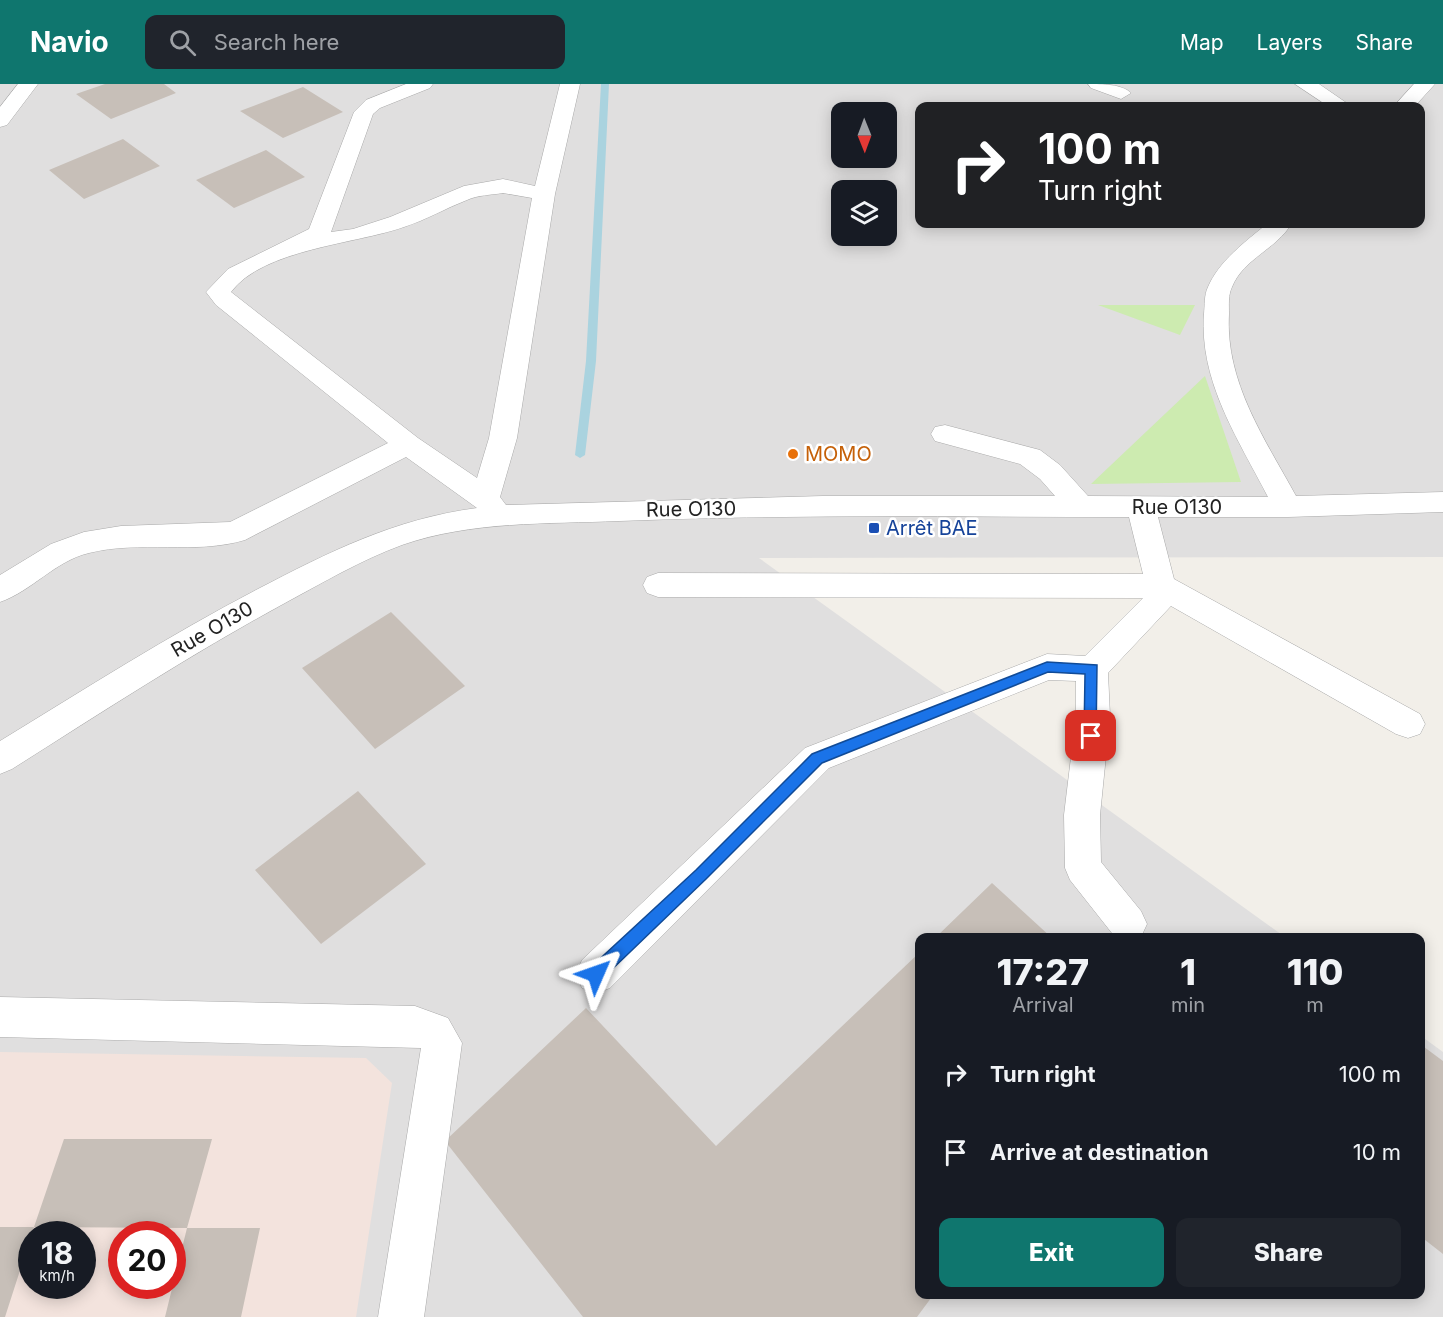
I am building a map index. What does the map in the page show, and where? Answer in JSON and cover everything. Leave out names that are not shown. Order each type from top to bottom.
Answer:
[{"type":"street","points":[[0,121],[28,84]]},
{"type":"street","points":[[423,84],[373,104],[364,112],[319,233],[307,242],[235,274],[224,282],[218,292],[225,300],[408,445],[491,507],[544,194],[570,84]]},
{"type":"street","points":[[1098,84],[1121,93]]},
{"type":"street","points":[[1305,84],[1334,102]]},
{"type":"street","points":[[1408,102],[1425,84]]},
{"type":"street","points":[[307,242],[356,235],[398,222],[464,194],[503,186],[544,194]]},
{"type":"street","points":[[1276,228],[1237,264],[1219,287],[1214,317],[1215,349],[1234,404],[1288,507]]},
{"type":"street","points":[[945,434],[1030,457],[1050,472],[1081,507]]},
{"type":"street","points":[[0,590],[64,551],[84,543],[117,538],[212,536],[235,532],[408,445]]},
{"type":"street","name":"Rue O130","points":[[0,759],[204,632],[350,554],[396,536],[491,507],[1288,507],[1443,502]]},
{"type":"street","points":[[1128,924],[1083,868],[1082,815],[1093,716],[1092,669],[1157,604],[1161,586],[1141,507]]},
{"type":"street","points":[[658,585],[1161,586],[1408,724]]},
{"type":"street","points":[[596,974],[701,874],[817,758],[1047,667],[1092,669]]},
{"type":"street","points":[[0,1017],[415,1026],[434,1032],[442,1043],[401,1317]]},
{"type":"shaded area","points":[[0,84],[1443,84],[1443,557],[759,558],[1279,933],[915,933],[915,1299],[1425,1299],[1425,1039],[1443,1052],[1443,1317],[0,1317]]},
{"type":"shaded area","points":[[0,1052],[366,1058],[392,1083],[356,1317],[0,1317]]},
{"type":"green space","points":[[1098,305],[1195,305],[1180,335]]},
{"type":"green space","points":[[1205,376],[1241,482],[1091,484]]},
{"type":"building","points":[[105,84],[164,84],[176,93],[111,119],[76,94]]},
{"type":"building","points":[[303,87],[343,112],[283,138],[240,111]]},
{"type":"building","points":[[123,139],[160,166],[84,199],[49,170]]},
{"type":"building","points":[[266,150],[305,177],[234,208],[196,180]]},
{"type":"building","points":[[391,612],[465,686],[375,749],[302,668]]},
{"type":"building","points":[[358,791],[426,864],[321,944],[255,870]]},
{"type":"building","points":[[992,883],[1047,933],[940,933]]},
{"type":"building","points":[[915,957],[915,1299],[930,1299],[917,1317],[583,1317],[445,1141],[586,1008],[716,1146]]},
{"type":"building","points":[[1425,1048],[1443,1061],[1443,1254],[1425,1240]]},
{"type":"building","points":[[64,1139],[212,1139],[187,1228],[186,1221],[108,1221],[108,1227],[96,1227],[96,1221],[36,1221]]},
{"type":"building","points":[[0,1227],[18,1227],[18,1277],[5,1317],[0,1317]]},
{"type":"building","points":[[187,1228],[260,1228],[241,1317],[165,1317],[169,1299],[186,1299]]},
{"type":"waterway","points":[[580,455],[591,361],[605,84]]},
{"type":"place","name":"MOMO","points":[[793,454]]},
{"type":"place","name":"Arrêt BAE","points":[[874,528]]},
{"type":"route","points":[[596,974],[701,874],[817,758],[1047,667],[1092,669],[1091,736]]}]
